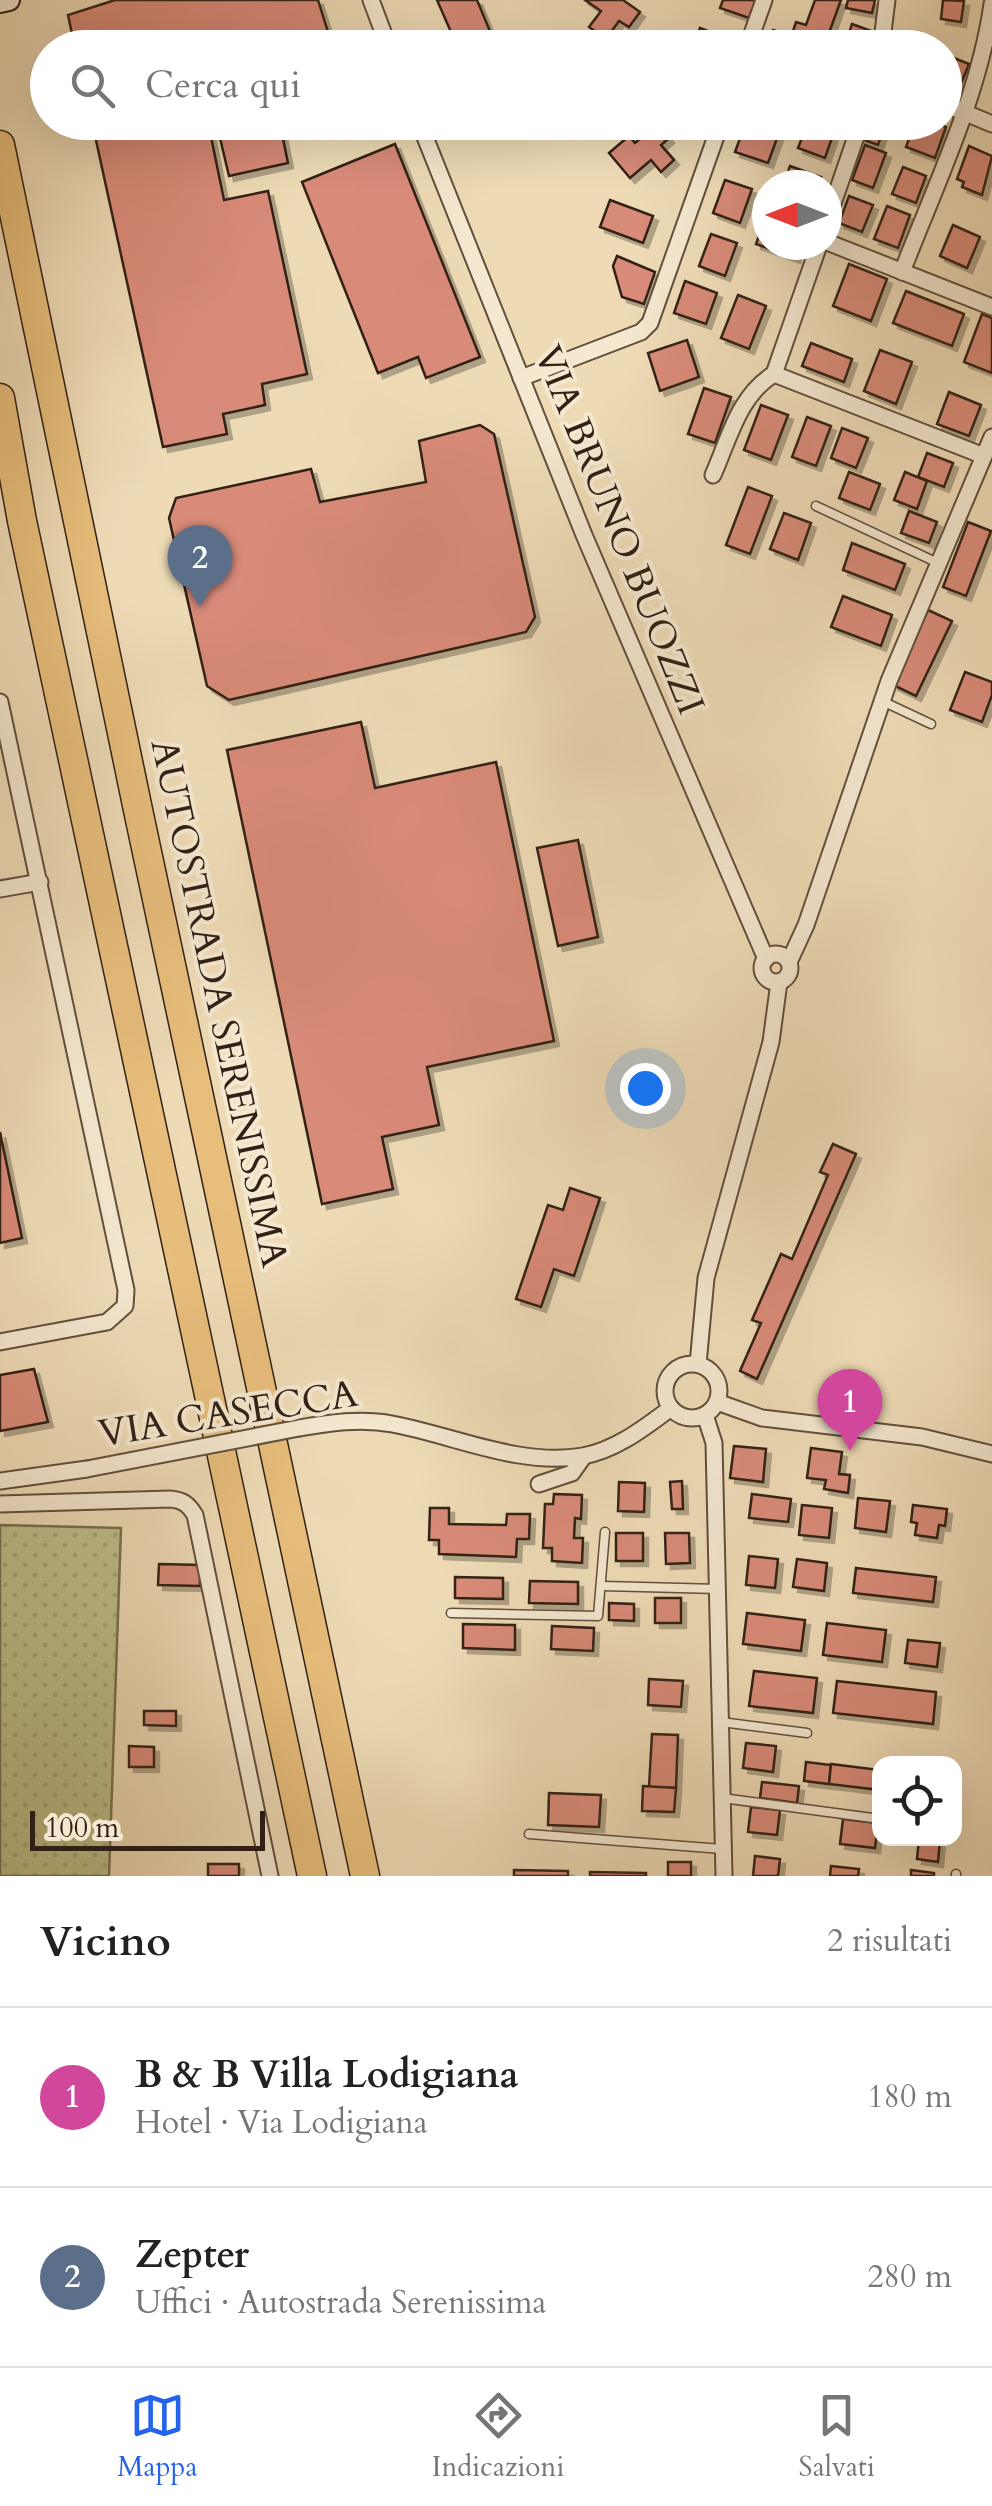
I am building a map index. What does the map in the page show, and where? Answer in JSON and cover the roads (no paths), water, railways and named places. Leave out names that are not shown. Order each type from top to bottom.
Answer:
[{"type":"highway","name":"AUTOSTRADA SERENISSIMA","points":[[0,145],[86,568],[365,1876]]},
{"type":"highway","points":[[0,398],[26,540],[312,1876]]},
{"type":"street","points":[[0,2],[9,0]]},
{"type":"street","points":[[370,0],[382,30]]},
{"type":"street","points":[[754,30],[764,0]]},
{"type":"street","points":[[883,30],[887,0]]},
{"type":"street","points":[[962,116],[992,4]]},
{"type":"street","points":[[964,111],[992,124]]},
{"type":"street","name":"VIA BRUNO BUOZZI","points":[[426,140],[591,554],[766,959]]},
{"type":"street","points":[[521,378],[641,332],[650,323],[715,140]]},
{"type":"street","points":[[842,177],[855,140]]},
{"type":"street","points":[[902,272],[953,140]]},
{"type":"street","points":[[842,248],[992,307]]},
{"type":"street","points":[[713,475],[748,395],[759,382],[774,374],[813,260]]},
{"type":"street","points":[[774,374],[984,456]]},
{"type":"street","points":[[698,1364],[706,1278],[771,1042],[779,982],[788,976],[789,962],[806,925],[882,701],[992,438]]},
{"type":"street","points":[[0,702],[126,1290],[125,1306],[106,1322],[0,1342]]},
{"type":"street","points":[[0,890],[40,882]]},
{"type":"street","points":[[779,982],[765,976],[762,968],[766,959],[778,954],[789,962]]},
{"type":"street","points":[[698,1364],[706,1368],[718,1383],[717,1402],[705,1415],[687,1418],[671,1408],[665,1393],[669,1377],[681,1366],[698,1364]]},
{"type":"street","points":[[717,1402],[762,1418],[922,1437],[992,1454]]},
{"type":"street","name":"VIA CASECCA","points":[[0,1481],[87,1469],[352,1420],[390,1423],[518,1454],[584,1456],[636,1434],[671,1408]]},
{"type":"street","points":[[705,1415],[714,1443],[724,1876]]},
{"type":"street","name":"VIA CASECCA","points":[[538,1484],[572,1472],[584,1456]]},
{"type":"street","points":[[0,1504],[170,1499],[188,1505],[195,1515],[270,1876]]},
{"type":"lane","points":[[816,506],[938,563]]},
{"type":"lane","points":[[882,701],[931,724]]},
{"type":"lane","points":[[451,1613],[598,1616],[605,1532]]},
{"type":"lane","points":[[603,1586],[719,1589]]},
{"type":"lane","points":[[720,1722],[807,1733]]},
{"type":"lane","points":[[722,1798],[872,1818]]},
{"type":"lane","points":[[529,1834],[722,1849]]},
{"type":"place","name":"Zepter","points":[[200,607]]},
{"type":"place","name":"B & B Villa Lodigiana","points":[[850,1451]]}]
